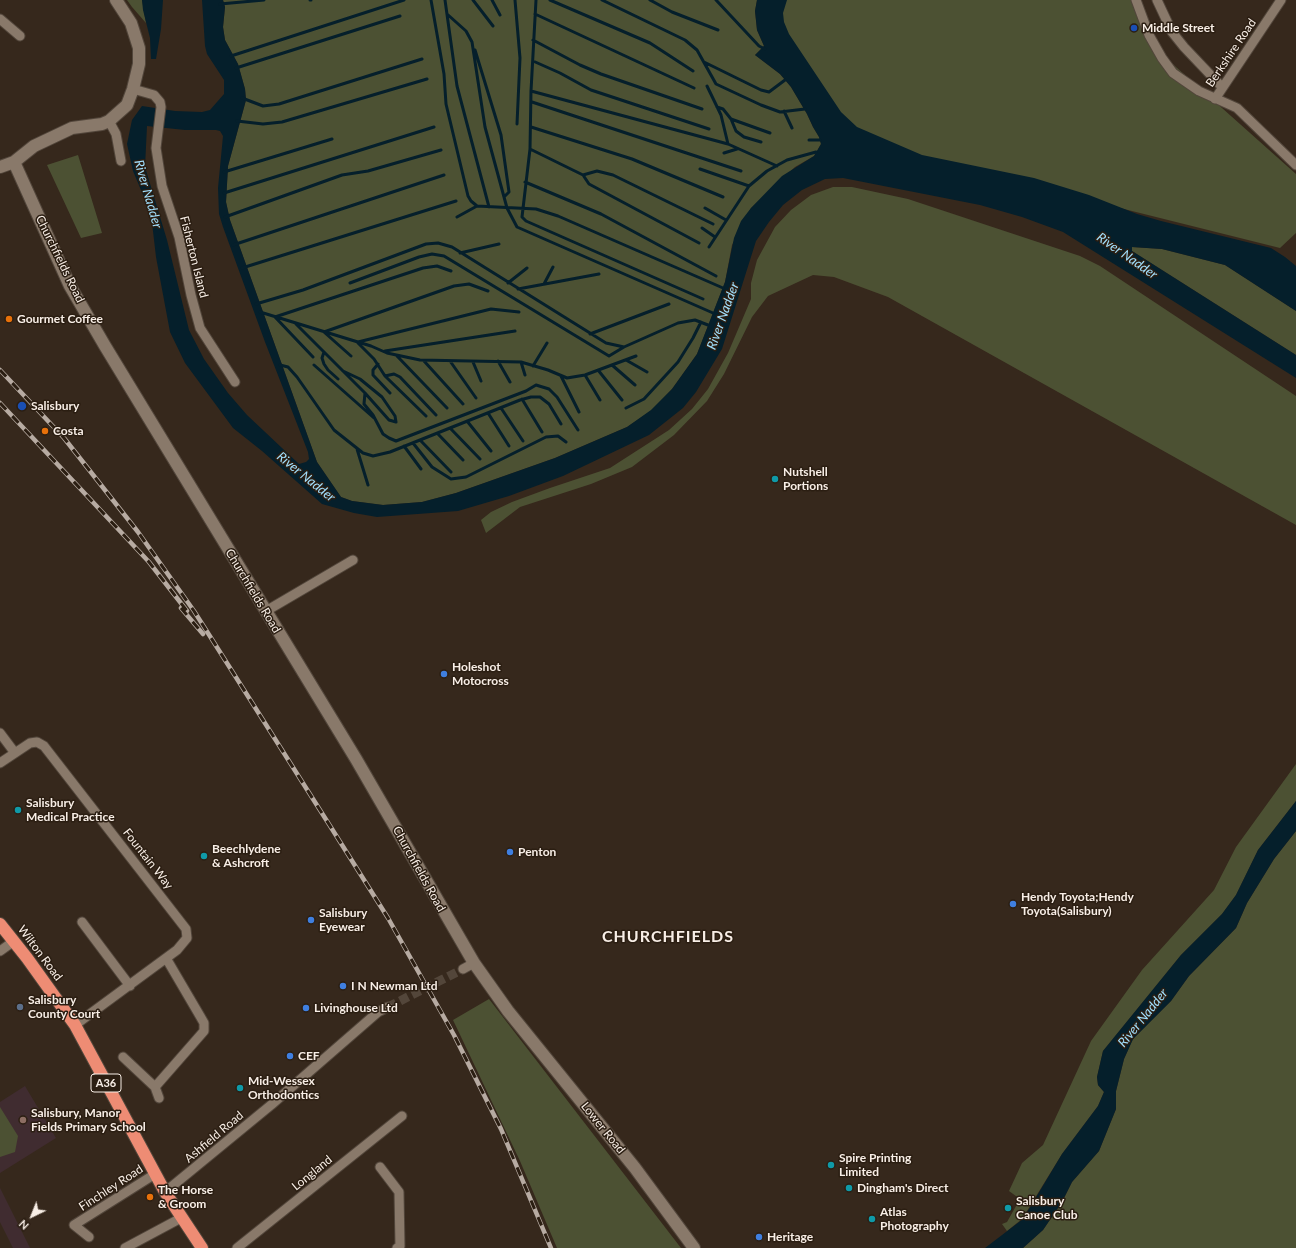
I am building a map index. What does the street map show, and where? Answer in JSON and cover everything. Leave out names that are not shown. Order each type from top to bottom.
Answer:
[{"type":"highway","name":"Wilton Road","points":[[0,924],[14,941],[75,1026],[155,1174],[181,1218],[202,1248]]},
{"type":"street","points":[[0,167],[14,162],[34,146],[72,128],[102,124],[109,121],[122,111],[134,89],[139,64],[137,38],[131,22],[116,0]]},
{"type":"street","points":[[1136,0],[1148,35],[1168,66],[1188,84],[1215,99],[1237,108],[1296,166]]},
{"type":"street","points":[[1157,0],[1176,37],[1222,87]]},
{"type":"street","name":"Berkshire Road","points":[[1215,99],[1281,0]]},
{"type":"street","points":[[0,19],[20,36]]},
{"type":"street","name":"Fisherton Island","points":[[134,89],[157,98],[161,107],[156,148],[162,186],[179,237],[191,295],[200,328],[235,382]]},
{"type":"street","points":[[109,121],[116,134],[120,161]]},
{"type":"street","name":"Churchfields Road","points":[[14,162],[70,286],[127,384],[387,811],[474,963],[508,1011]]},
{"type":"street","points":[[266,611],[353,560]]},
{"type":"street","points":[[0,733],[15,753]]},
{"type":"street","name":"Fountain Way","points":[[0,763],[30,744],[37,742],[44,746],[186,929],[187,938],[166,958],[75,1026]]},
{"type":"street","points":[[82,922],[130,986]]},
{"type":"street","points":[[0,952],[14,941]]},
{"type":"street","points":[[155,1087],[204,1031],[204,1023],[166,958]]},
{"type":"street","points":[[463,969],[474,963]]},
{"type":"street","name":"Ashfield Road","points":[[166,1192],[255,1119],[378,1012],[388,1007]]},
{"type":"street","name":"Lower Road","points":[[508,1011],[635,1168],[694,1248]]},
{"type":"street","points":[[123,1057],[155,1087],[159,1098]]},
{"type":"street","name":"Longland","points":[[237,1248],[402,1116]]},
{"type":"street","points":[[380,1167],[399,1192],[400,1246],[397,1248]]},
{"type":"street","name":"Finchley Road","points":[[88,1236],[74,1225],[155,1174]]},
{"type":"street","points":[[125,1248],[181,1218]]},
{"type":"shaded area","name":"Salisbury, Manor Fields Primary School","points":[[25,1086],[56,1138],[0,1173],[0,1102]]},
{"type":"shaded area","points":[[0,1188],[30,1248],[13,1248],[0,1222]]},
{"type":"green space","points":[[127,0],[142,0],[146,23],[132,7]]},
{"type":"green space","points":[[223,0],[757,0],[755,11],[757,30],[764,46],[755,55],[780,74],[791,87],[807,114],[821,144],[814,156],[795,167],[751,208],[732,245],[725,282],[697,354],[672,389],[651,411],[627,427],[555,458],[456,493],[422,502],[383,505],[352,501],[341,497],[317,462],[230,220],[226,202],[228,166],[246,100],[245,89],[238,64],[225,40],[223,27],[225,7]]},
{"type":"green space","points":[[773,0],[1134,0],[1157,50],[1296,174],[1296,233],[1280,248],[852,141],[786,43]]},
{"type":"green space","points":[[78,155],[102,233],[81,238],[47,165]]},
{"type":"green space","points":[[833,187],[852,187],[908,199],[1080,256],[1100,266],[1296,396],[1296,525],[888,297],[834,277],[813,275],[768,296],[752,317],[724,374],[707,401],[674,435],[632,467],[591,484],[520,507],[486,533],[481,520],[491,512],[512,502],[610,468],[669,430],[692,409],[708,389],[728,353],[751,299],[751,283],[757,260],[775,227],[791,210],[811,195]]},
{"type":"green space","points":[[1132,247],[1162,249],[1225,265],[1296,311],[1296,355],[1132,251]]},
{"type":"green space","points":[[1296,764],[1296,801],[1258,850],[1236,895],[1222,914],[1181,955],[1103,1051],[1097,1077],[1098,1085],[1104,1092],[1098,1106],[1062,1154],[1022,1219],[1007,1231],[1002,1224],[1007,1222],[1020,1199],[1009,1191],[1022,1163],[1043,1145],[1091,1041],[1142,970],[1214,890],[1236,847]]},
{"type":"green space","points":[[1296,831],[1296,1248],[1023,1248],[1043,1230],[1062,1202],[1072,1182],[1099,1151],[1116,1109],[1116,1091],[1124,1059],[1133,1039],[1171,1001],[1189,976],[1236,928],[1247,903],[1274,859]]},
{"type":"green space","points":[[489,999],[681,1248],[557,1248],[520,1161],[453,1020]]},
{"type":"green space","points":[[0,1107],[18,1136],[15,1152],[0,1157]]},
{"type":"water","points":[[142,0],[163,0],[161,29],[156,59],[151,59],[150,38]]},
{"type":"water","name":"River Nadder","points":[[202,0],[223,0],[225,7],[223,27],[225,40],[238,64],[245,89],[246,100],[228,166],[226,202],[230,220],[317,462],[341,497],[352,501],[383,505],[422,502],[456,493],[555,458],[627,427],[651,410],[672,389],[697,354],[725,282],[734,238],[741,221],[751,208],[782,176],[814,156],[821,144],[807,114],[791,87],[780,74],[755,55],[764,46],[757,30],[755,11],[757,0],[787,0],[783,13],[784,22],[789,34],[841,112],[857,127],[922,155],[1034,178],[1089,195],[1137,214],[1271,248],[1285,257],[1296,266],[1296,311],[1225,265],[1162,249],[1132,247],[1132,251],[1296,355],[1296,378],[1063,232],[1022,217],[980,205],[843,178],[825,179],[802,190],[783,205],[769,222],[756,241],[722,349],[696,392],[683,408],[649,435],[563,476],[509,496],[458,511],[377,517],[354,513],[322,504],[262,451],[233,428],[185,363],[170,332],[156,257],[151,214],[133,171],[127,144],[132,120],[142,106],[175,111],[202,112],[210,110],[224,94],[224,80],[207,54],[205,46]],"holes":[[[147,126],[185,130],[216,130],[220,131],[223,136],[218,188],[219,214],[265,342],[308,452],[309,459],[306,462],[299,464],[247,415],[228,393],[204,359],[189,330],[167,240],[145,167]]]},
{"type":"water","name":"River Nadder","points":[[1296,801],[1296,831],[1274,859],[1247,903],[1236,928],[1189,976],[1171,1001],[1133,1039],[1124,1059],[1116,1091],[1116,1109],[1099,1151],[1072,1182],[1062,1202],[1043,1230],[1023,1248],[985,1248],[1023,1219],[1062,1154],[1098,1106],[1104,1092],[1098,1085],[1097,1077],[1103,1051],[1181,955],[1222,914],[1236,895],[1258,850]]},
{"type":"waterway","points":[[220,4],[264,0]]},
{"type":"waterway","points":[[231,56],[404,0]]},
{"type":"waterway","name":"River Nadder","points":[[431,0],[444,74],[446,104],[468,196],[471,201],[477,206],[536,209],[558,216],[723,288]]},
{"type":"waterway","points":[[445,0],[457,86],[489,207]]},
{"type":"waterway","points":[[473,0],[493,26]]},
{"type":"waterway","points":[[492,0],[500,15]]},
{"type":"waterway","points":[[515,0],[520,58],[517,124]]},
{"type":"waterway","points":[[536,0],[531,91],[530,149],[522,217],[526,221],[703,299]]},
{"type":"waterway","points":[[550,0],[650,43],[693,71]]},
{"type":"waterway","points":[[602,0],[685,40],[697,50],[716,84],[761,105],[780,112],[805,109]]},
{"type":"waterway","points":[[650,0],[672,12],[718,30]]},
{"type":"waterway","points":[[716,0],[759,46],[765,49]]},
{"type":"waterway","name":"River Nadder","points":[[447,14],[466,31],[472,42],[485,127],[507,208],[517,227],[713,313]]},
{"type":"waterway","points":[[535,14],[694,88]]},
{"type":"waterway","points":[[236,68],[400,16]]},
{"type":"waterway","points":[[533,40],[580,65],[601,74],[702,109]]},
{"type":"waterway","points":[[475,50],[501,135],[509,192],[504,197]]},
{"type":"waterway","points":[[242,98],[263,106],[279,104],[422,59]]},
{"type":"waterway","points":[[533,61],[560,73],[591,90],[709,129]]},
{"type":"waterway","points":[[704,62],[761,90],[769,92],[785,80]]},
{"type":"waterway","points":[[237,121],[263,124],[282,122],[427,79]]},
{"type":"waterway","points":[[707,86],[721,115],[728,144],[777,166]]},
{"type":"waterway","points":[[531,91],[728,144]]},
{"type":"waterway","points":[[532,102],[741,171]]},
{"type":"waterway","points":[[717,107],[723,109],[731,119],[736,131],[744,137],[761,142]]},
{"type":"waterway","points":[[784,111],[792,128]]},
{"type":"waterway","points":[[731,119],[770,133]]},
{"type":"waterway","points":[[224,193],[434,127]]},
{"type":"waterway","points":[[531,127],[632,159],[723,197]]},
{"type":"waterway","points":[[224,172],[332,139]]},
{"type":"waterway","points":[[809,140],[820,140]]},
{"type":"waterway","points":[[530,149],[583,175],[589,184],[699,243]]},
{"type":"waterway","points":[[724,153],[737,149]]},
{"type":"waterway","points":[[225,217],[342,175],[368,171],[441,150]]},
{"type":"waterway","points":[[709,247],[749,186],[767,171],[787,160],[816,152]]},
{"type":"waterway","points":[[700,169],[749,186]]},
{"type":"waterway","points":[[583,175],[597,171],[613,175],[713,224]]},
{"type":"waterway","points":[[233,245],[444,175]]},
{"type":"waterway","points":[[525,182],[601,214],[716,276]]},
{"type":"waterway","points":[[242,268],[456,201]]},
{"type":"waterway","points":[[457,217],[477,206]]},
{"type":"waterway","points":[[705,208],[726,220]]},
{"type":"waterway","points":[[702,228],[715,237]]},
{"type":"waterway","name":"River Nadder","points":[[256,304],[303,290],[426,244],[438,243],[452,247],[606,343],[624,347],[678,323],[695,320],[708,325]]},
{"type":"waterway","points":[[460,253],[499,244]]},
{"type":"waterway","points":[[350,283],[419,257],[432,254],[444,256],[609,356],[624,347]]},
{"type":"waterway","points":[[313,357],[275,317],[423,268],[437,266],[451,271]]},
{"type":"waterway","points":[[544,284],[553,267]]},
{"type":"waterway","points":[[508,283],[527,268]]},
{"type":"waterway","points":[[518,289],[599,274]]},
{"type":"waterway","points":[[351,356],[324,332],[454,286],[469,284],[488,291]]},
{"type":"waterway","points":[[590,334],[669,304]]},
{"type":"waterway","points":[[358,342],[491,309],[519,312]]},
{"type":"waterway","points":[[260,312],[371,346],[387,353],[420,360],[521,362],[548,370],[567,378],[585,375],[636,356]]},
{"type":"waterway","points":[[626,408],[644,399],[678,362],[701,322]]},
{"type":"waterway","points":[[296,324],[365,393],[364,404],[373,415],[383,434],[396,441],[526,391],[536,385],[549,389],[557,397],[578,430]]},
{"type":"waterway","points":[[385,351],[515,331]]},
{"type":"waterway","points":[[358,343],[374,359],[385,376],[394,374],[400,377],[436,415]]},
{"type":"waterway","points":[[533,366],[547,343]]},
{"type":"waterway","points":[[324,352],[322,358],[324,364],[338,379]]},
{"type":"waterway","points":[[397,356],[447,408]]},
{"type":"waterway","points":[[626,360],[647,372]]},
{"type":"waterway","points":[[424,361],[463,404]]},
{"type":"waterway","points":[[450,361],[476,398]]},
{"type":"waterway","points":[[498,361],[510,382]]},
{"type":"waterway","points":[[473,362],[481,381]]},
{"type":"waterway","points":[[521,362],[525,375]]},
{"type":"waterway","points":[[378,364],[373,370],[373,375],[390,393]]},
{"type":"waterway","points":[[280,365],[288,367],[297,377],[334,430],[363,453],[373,456],[390,452],[520,400],[531,397],[540,397],[549,404],[561,424]]},
{"type":"waterway","points":[[314,365],[374,418]]},
{"type":"waterway","points":[[612,365],[635,385]]},
{"type":"waterway","points":[[598,370],[622,400]]},
{"type":"waterway","points":[[343,371],[360,379],[382,397],[395,416],[396,422],[389,420],[365,393]]},
{"type":"waterway","points":[[585,375],[600,400]]},
{"type":"waterway","points":[[385,376],[426,416]]},
{"type":"waterway","points":[[561,376],[579,412]]},
{"type":"waterway","points":[[522,399],[542,432]]},
{"type":"waterway","points":[[501,408],[523,441]]},
{"type":"waterway","points":[[488,413],[509,446]]},
{"type":"waterway","points":[[467,421],[491,451]]},
{"type":"waterway","points":[[450,428],[480,459]]},
{"type":"waterway","points":[[437,433],[463,460]]},
{"type":"waterway","points":[[413,443],[432,467],[451,479],[466,477],[546,437],[558,436],[566,442]]},
{"type":"waterway","points":[[420,440],[451,472]]},
{"type":"waterway","points":[[404,446],[421,469]]},
{"type":"waterway","points":[[357,449],[368,485]]},
{"type":"tunnel","points":[[388,1007],[463,969]]},
{"type":"railway","points":[[0,370],[64,438],[138,532],[194,611],[388,918],[454,1035],[501,1129],[551,1248]]},
{"type":"railway","points":[[0,403],[149,562],[187,611]]},
{"type":"railway","points":[[181,608],[203,634]]},
{"type":"place","name":"Middle Street","points":[[1134,28]]},
{"type":"place","name":"Gourmet Coffee","points":[[9,319]]},
{"type":"place","name":"Salisbury","points":[[22,406]]},
{"type":"place","name":"Costa","points":[[45,431]]},
{"type":"place","name":"Nutshell Portions","points":[[775,479]]},
{"type":"place","name":"Holeshot Motocross","points":[[444,674]]},
{"type":"place","name":"Salisbury Medical Practice","points":[[18,810]]},
{"type":"place","name":"Penton","points":[[510,852]]},
{"type":"place","name":"Beechlydene & Ashcroft","points":[[204,856]]},
{"type":"place","name":"Hendy Toyota;Hendy Toyota(Salisbury)","points":[[1013,904]]},
{"type":"place","name":"Salisbury Eyewear","points":[[311,920]]},
{"type":"place","name":"I N Newman Ltd","points":[[343,986]]},
{"type":"place","name":"Salisbury County Court","points":[[20,1007]]},
{"type":"place","name":"Livinghouse Ltd","points":[[306,1008]]},
{"type":"place","name":"CEF","points":[[290,1056]]},
{"type":"place","name":"Mid-Wessex Orthodontics","points":[[240,1088]]},
{"type":"place","name":"Salisbury, Manor Fields Primary School","points":[[23,1120]]},
{"type":"place","name":"Spire Printing Limited","points":[[831,1165]]},
{"type":"place","name":"Dingham's Direct","points":[[849,1188]]},
{"type":"place","name":"The Horse & Groom","points":[[150,1197]]},
{"type":"place","name":"Salisbury Canoe Club","points":[[1008,1208]]},
{"type":"place","name":"Atlas Photography","points":[[872,1219]]},
{"type":"place","name":"Heritage","points":[[759,1237]]},
{"type":"district","name":"CHURCHFIELDS","points":[[668,937]]}]
